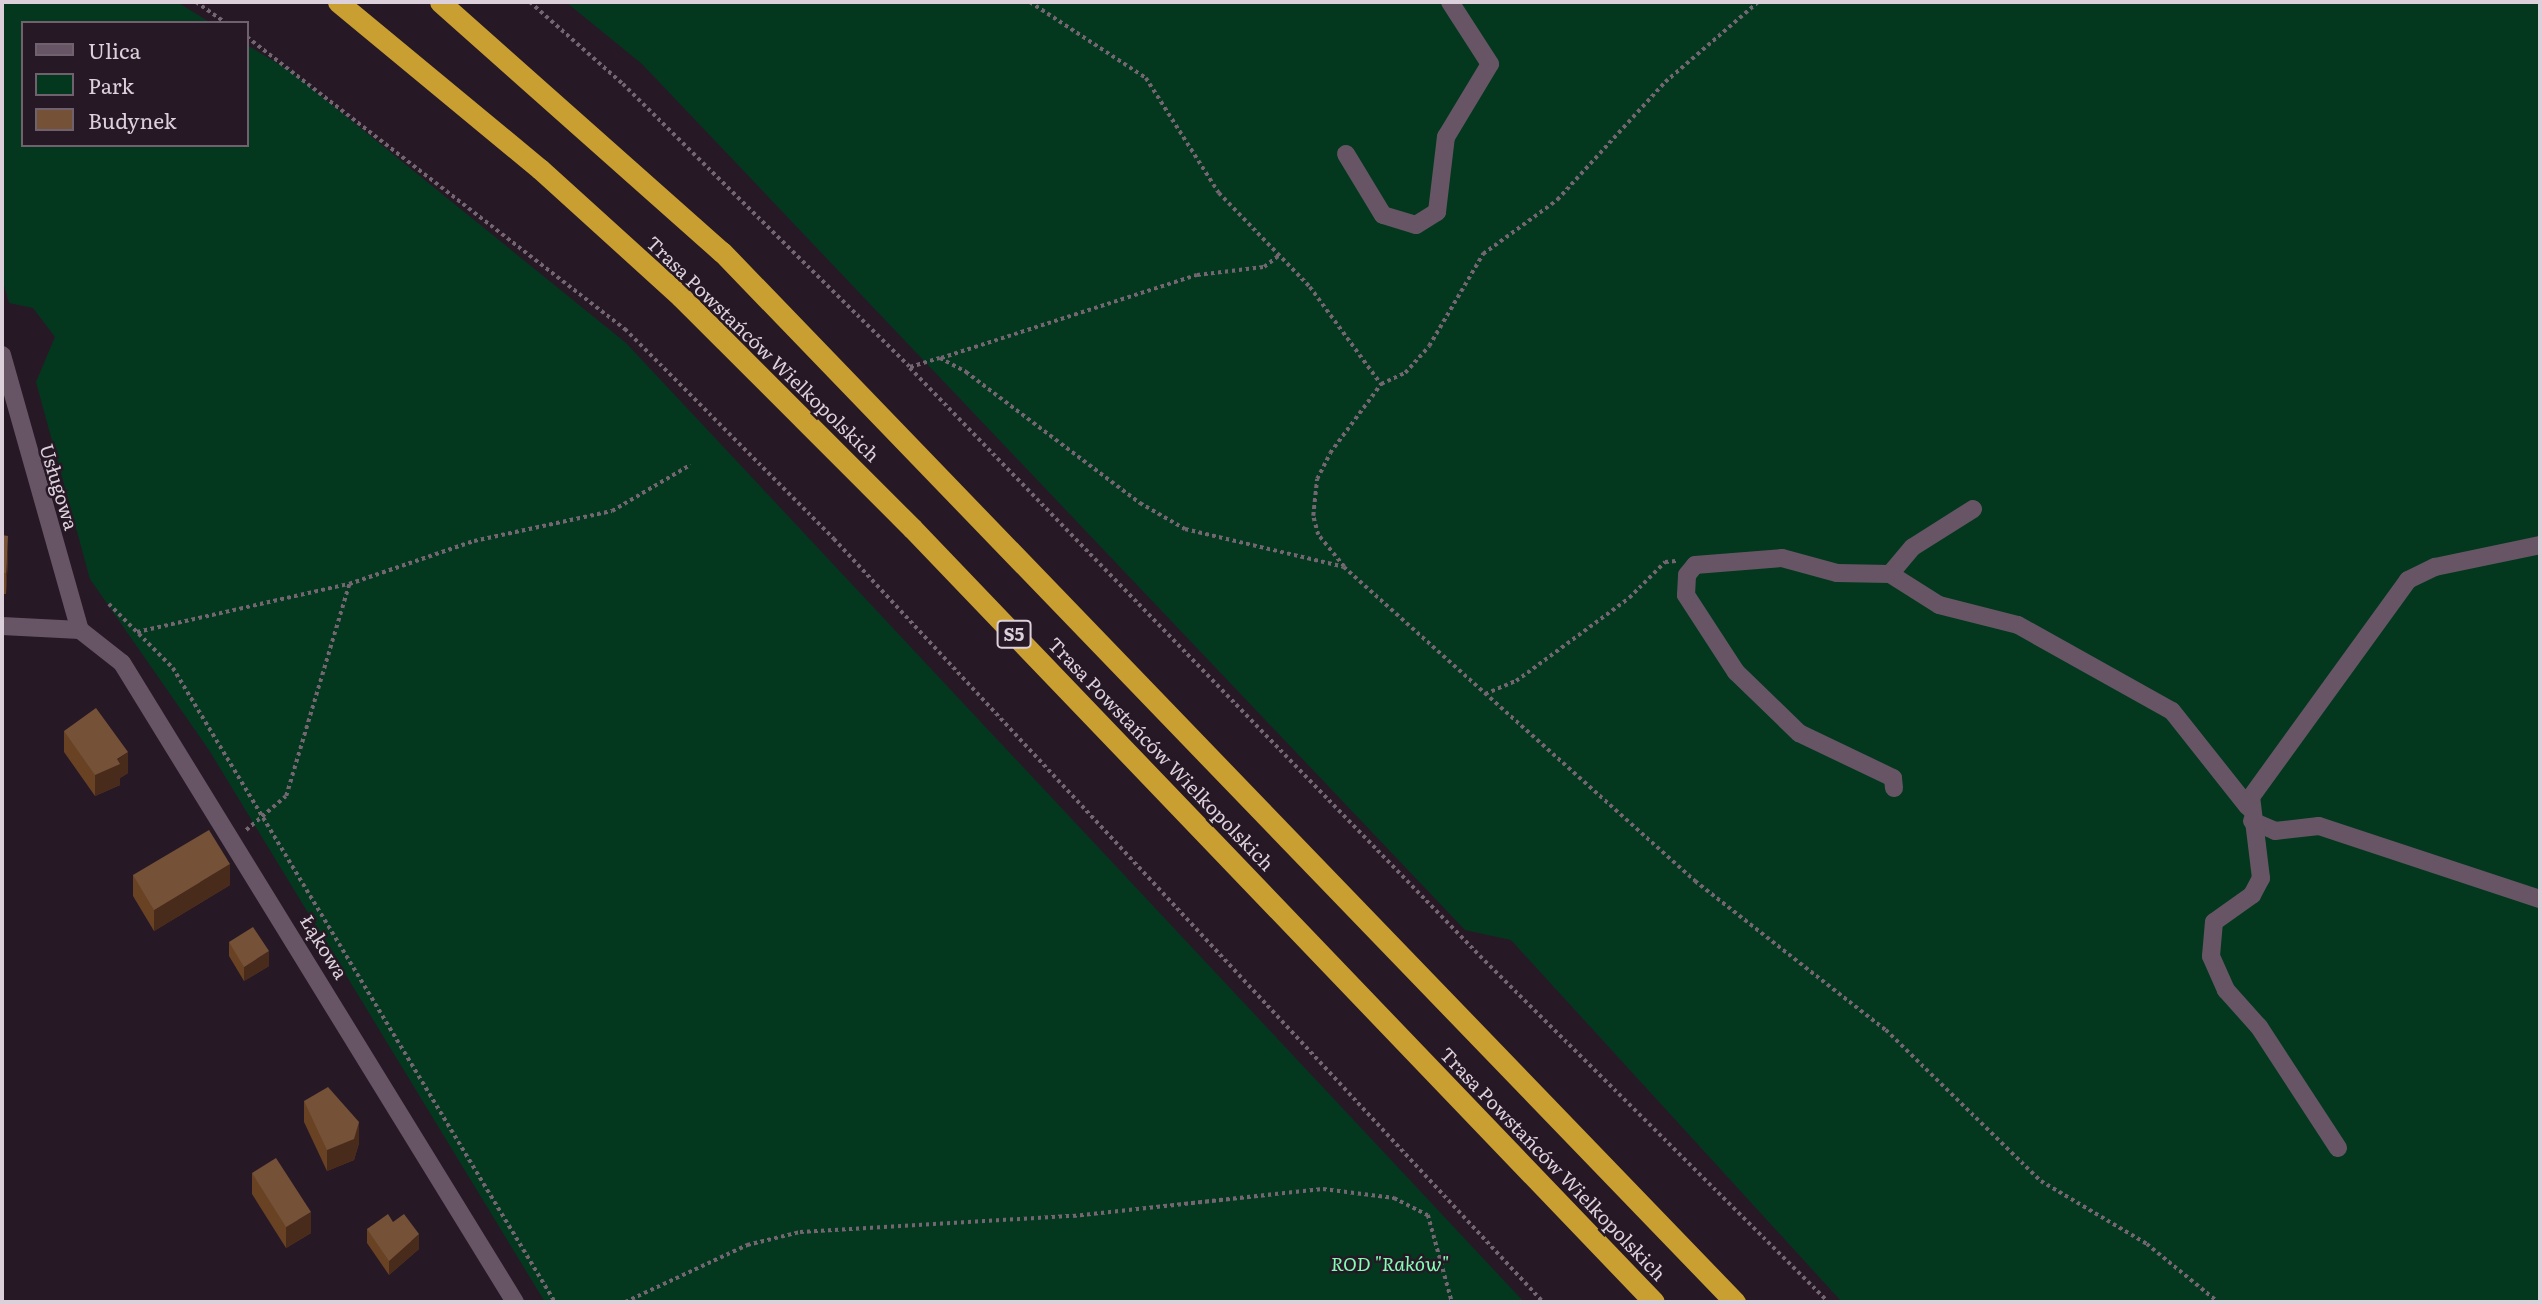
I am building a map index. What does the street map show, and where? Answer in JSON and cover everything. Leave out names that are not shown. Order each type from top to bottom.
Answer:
[{"type":"highway","name":"Trasa Powstańców Wielkopolskich","points":[[338,2],[540,169],[691,307],[912,528],[1654,1302]]},
{"type":"highway","name":"Trasa Powstańców Wielkopolskich","points":[[439,2],[732,261],[1735,1302]]},
{"type":"street","points":[[1346,154],[1383,215],[1416,225],[1437,212],[1446,137],[1490,64],[1450,2]]},
{"type":"street","name":"Usługowa","points":[[2,355],[80,631]]},
{"type":"street","points":[[1890,574],[1913,547],[1972,509]]},
{"type":"street","points":[[2339,1148],[2259,1027],[2226,990],[2211,956],[2214,922],[2260,884],[2250,814],[2253,791],[2283,761],[2408,580],[2435,567],[2540,545]]},
{"type":"street","points":[[1894,788],[1893,778],[1799,733],[1736,672],[1686,595],[1690,570],[1702,562],[1782,558],[1838,573],[1890,574],[1954,611],[2018,625],[2150,695],[2200,741],[2250,814],[2275,831],[2319,826],[2540,900]]},
{"type":"street","points":[[2,626],[80,631]]},
{"type":"street","name":"Łąkowa","points":[[80,631],[122,663],[515,1302]]},
{"type":"path","points":[[196,2],[223,21]]},
{"type":"path","points":[[530,2],[623,84],[910,367],[1480,956],[1829,1302]]},
{"type":"path","points":[[1030,2],[1146,78],[1219,192],[1373,364],[1381,384]]},
{"type":"path","points":[[1758,2],[1665,82],[1557,200],[1483,254],[1429,346],[1405,373],[1381,384],[1317,479],[1318,535],[1344,567],[1695,881],[1857,1004],[2041,1181],[2147,1244],[2218,1302]]},
{"type":"path","points":[[248,38],[625,329],[834,540],[1543,1302]]},
{"type":"path","points":[[910,367],[1197,275],[1264,267],[1278,256]]},
{"type":"path","points":[[940,358],[1185,529],[1344,567]]},
{"type":"path","points":[[137,632],[349,584],[474,541],[612,512],[690,465]]},
{"type":"path","points":[[1485,694],[1517,681],[1629,598],[1665,562],[1678,561],[1690,570]]},
{"type":"path","points":[[232,839],[266,817],[286,796],[349,584]]},
{"type":"path","points":[[109,604],[173,668],[266,817],[310,904],[555,1302]]},
{"type":"path","points":[[625,1302],[747,1245],[800,1232],[1073,1216],[1323,1189],[1394,1198],[1428,1215],[1452,1302]]},
{"type":"green space","name":"ROD \"Raków\"","points":[[2,2],[177,2],[208,21],[21,21],[21,147],[248,147],[248,46],[290,71],[626,343],[1524,1302],[545,1302],[209,750],[90,579],[36,382],[55,337],[33,308],[9,303],[2,278]]},
{"type":"green space","points":[[566,2],[2540,2],[2540,1302],[1842,1302],[1511,940],[1465,930],[642,64]]},
{"type":"building","points":[[2,535],[8,536],[6,573],[2,573]]},
{"type":"building","points":[[96,708],[128,752],[117,759],[120,764],[95,775],[64,731]]},
{"type":"building","points":[[209,830],[230,864],[154,910],[133,875]]},
{"type":"building","points":[[253,927],[269,951],[244,967],[229,942]]},
{"type":"building","points":[[328,1087],[359,1122],[354,1139],[327,1150],[304,1101]]},
{"type":"building","points":[[276,1158],[311,1212],[286,1227],[252,1173]]},
{"type":"building","points":[[388,1214],[393,1222],[404,1214],[419,1234],[389,1261],[367,1229]]}]
